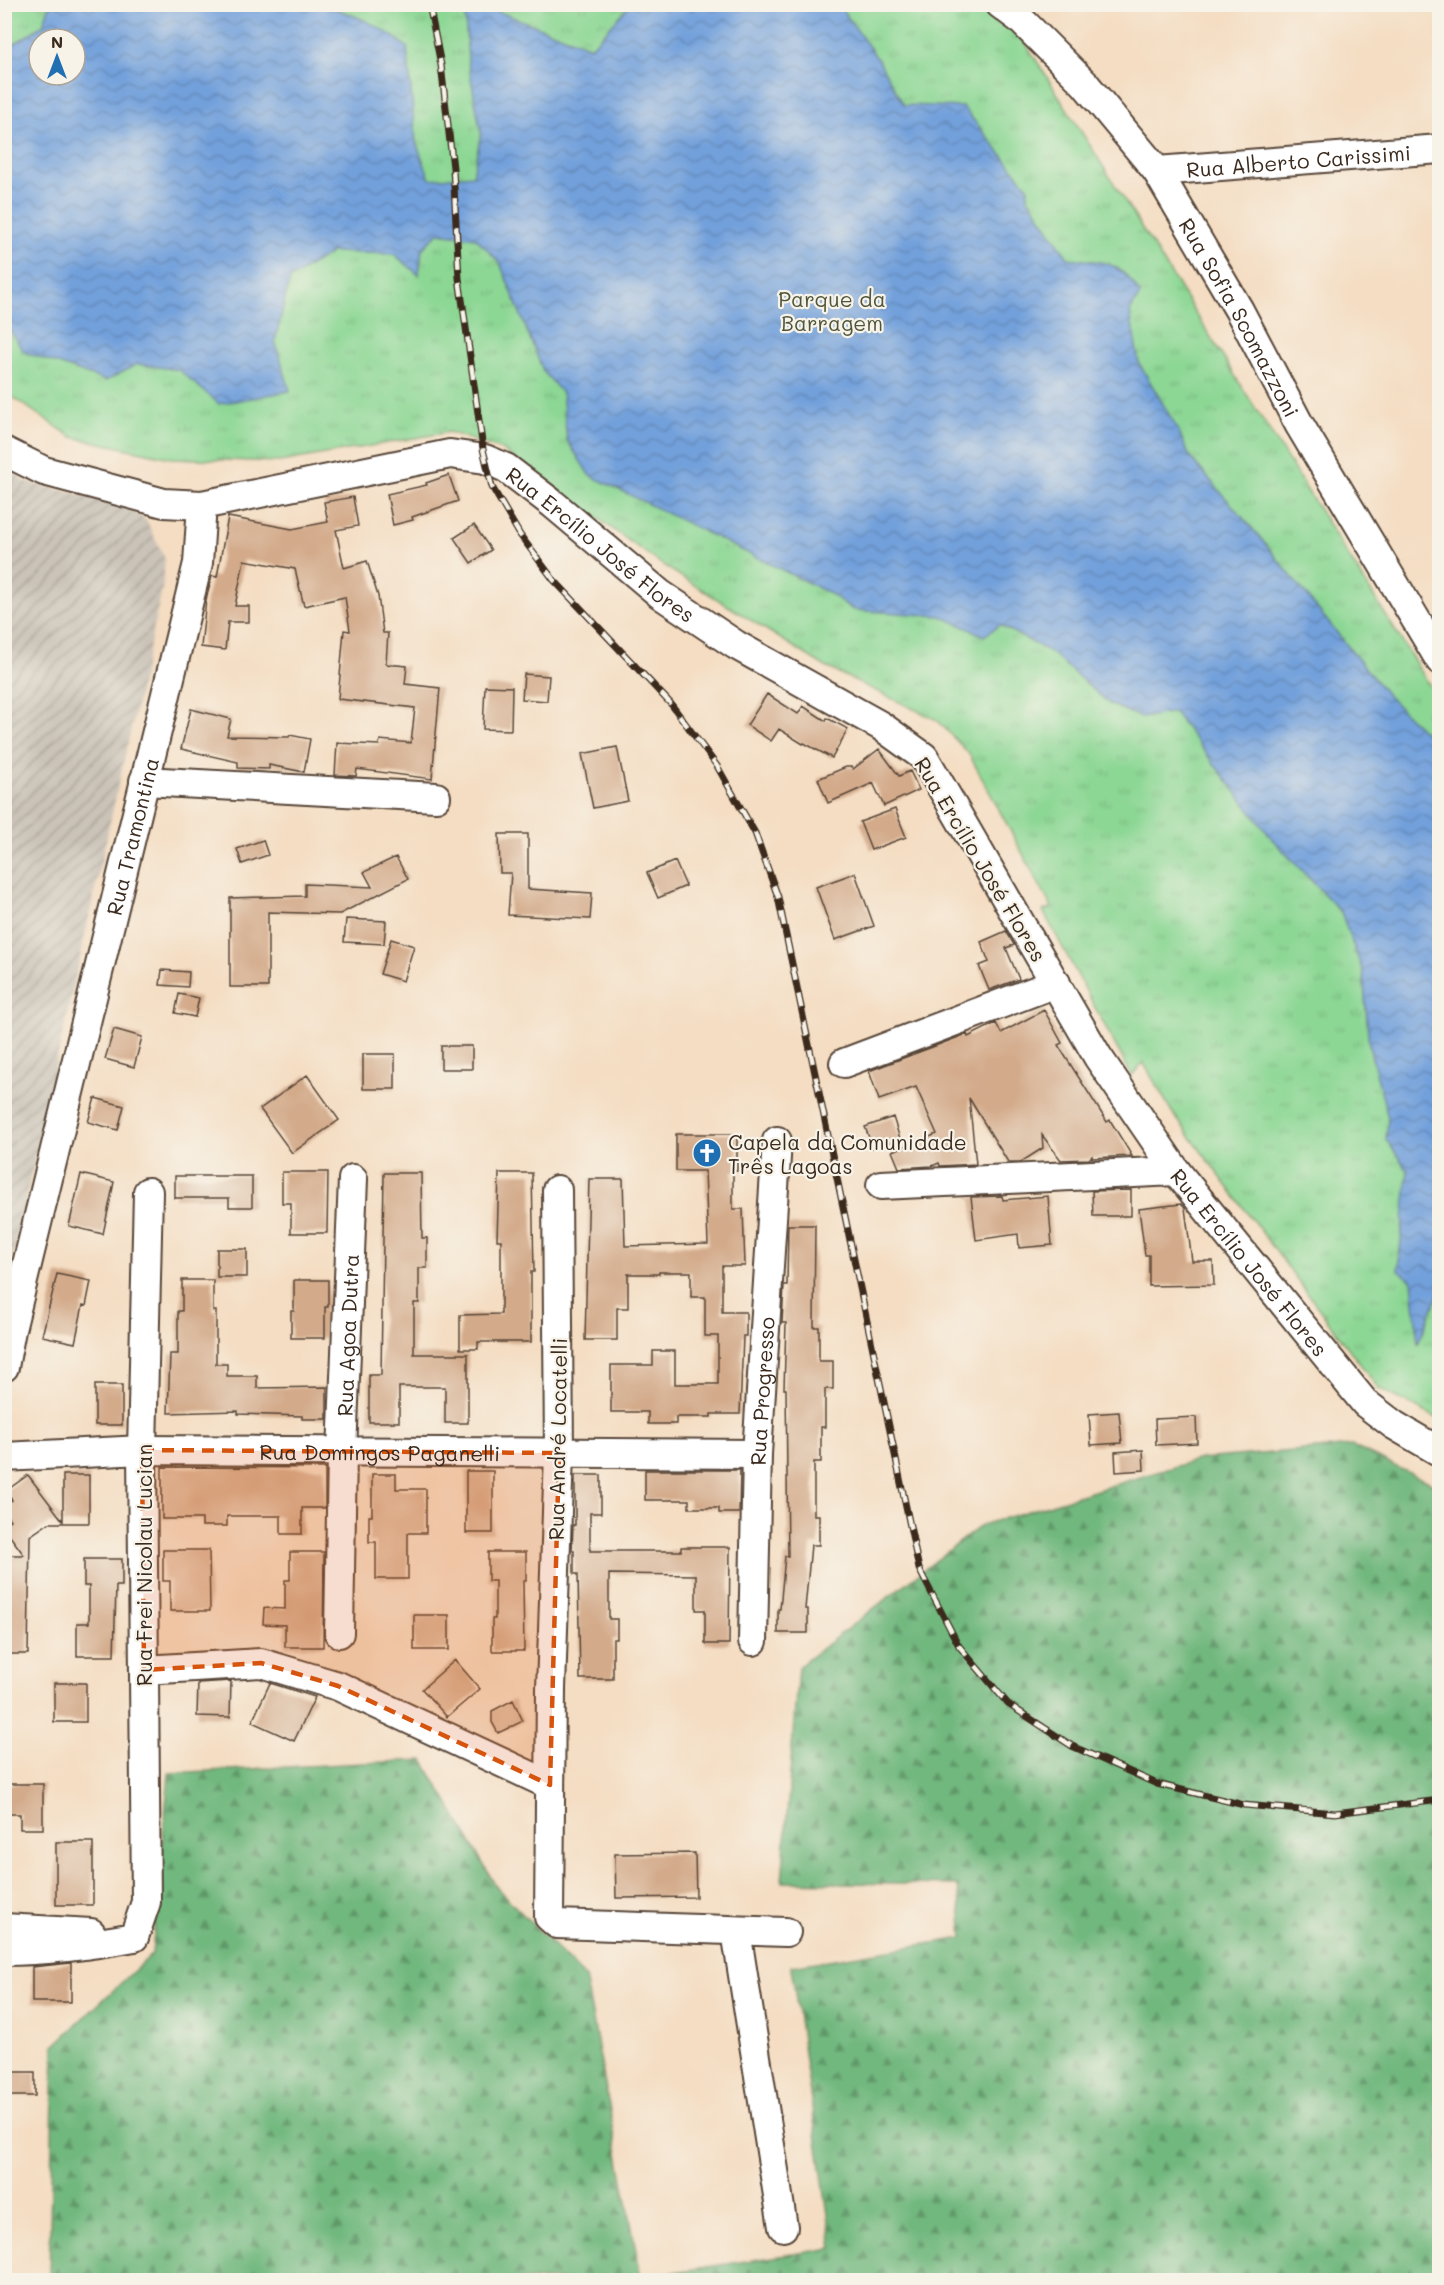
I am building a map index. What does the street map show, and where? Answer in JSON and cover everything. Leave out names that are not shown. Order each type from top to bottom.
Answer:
[{"type":"street","name":"Rua Sofia Scomazzoni","points":[[1000,4],[1020,19],[1085,84],[1157,171],[1239,310],[1299,424],[1440,660]]},
{"type":"street","name":"Rua Alberto Carissimi","points":[[1157,171],[1440,149]]},
{"type":"street","points":[[4,451],[44,471],[164,503],[202,505]]},
{"type":"street","name":"Rua Ercílio José Flores","points":[[202,505],[450,454],[485,459],[506,468],[553,504],[660,594],[736,645],[881,726],[924,757],[1098,1057],[1176,1171],[1365,1403],[1394,1425],[1437,1446]]},
{"type":"street","name":"Rua Tramontina","points":[[4,1367],[11,1330],[198,563],[202,505]]},
{"type":"street","points":[[144,781],[436,797]]},
{"type":"street","points":[[844,1063],[1056,983]]},
{"type":"street","name":"Rua Progresso","points":[[753,1641],[757,1454],[777,1141]]},
{"type":"street","points":[[881,1185],[1176,1171]]},
{"type":"street","name":"Rua Agoa Dutra","points":[[339,1633],[342,1452],[353,1179]]},
{"type":"street","name":"Rua André Locatelli","points":[[557,1190],[559,1453],[551,1689],[549,1917],[557,1924],[786,1932]]},
{"type":"street","name":"Rua Frei Nicolau Lucian","points":[[135,1936],[146,1902],[142,1450],[148,1192]]},
{"type":"street","name":"Rua Domingos Paganelli","points":[[4,1457],[142,1450],[757,1454]]},
{"type":"street","points":[[144,1670],[261,1663],[338,1686],[550,1785]]},
{"type":"street","points":[[4,1928],[135,1936]]},
{"type":"street","points":[[736,1931],[783,2227]]},
{"type":"street","points":[[4,1950],[39,1951],[89,1946],[135,1936]]},
{"type":"highlighted area","points":[[142,1450],[559,1453],[550,1785],[338,1686],[261,1663],[144,1670]]},
{"type":"shaded area","points":[[5,464],[24,481],[123,505],[146,520],[165,559],[162,590],[5,1292]]},
{"type":"green space","name":"Parque da Barragem","points":[[987,4],[1006,12],[1439,700],[1439,1419],[1378,1388],[1172,1112],[1143,1062],[1132,1076],[1043,911],[1052,908],[969,754],[937,720],[826,667],[664,566],[502,450],[449,432],[280,462],[171,458],[72,437],[11,396],[4,387],[4,5]]},
{"type":"green space","points":[[1352,1446],[1439,1487],[1439,2280],[49,2280],[54,2046],[152,1954],[169,1773],[423,1760],[497,1888],[585,1977],[641,2277],[833,2248],[791,1966],[963,1938],[958,1885],[782,1882],[798,1667],[982,1525],[1200,1459]]},
{"type":"water","name":"Parque da Barragem","points":[[50,5],[325,5],[348,13],[378,27],[407,47],[416,142],[430,179],[473,175],[481,133],[468,62],[465,12],[474,5],[481,5],[591,47],[630,5],[839,5],[877,58],[904,105],[963,107],[1028,187],[1028,198],[1068,258],[1110,265],[1125,274],[1132,283],[1140,294],[1130,312],[1139,363],[1177,428],[1190,457],[1258,535],[1388,696],[1439,747],[1435,769],[1440,777],[1440,1290],[1418,1344],[1412,1281],[1398,1270],[1408,1171],[1386,1139],[1388,1118],[1369,1046],[1363,972],[1341,912],[1272,839],[1174,712],[1142,718],[1110,704],[1050,652],[1000,625],[984,636],[941,616],[853,610],[831,594],[589,475],[567,440],[562,393],[543,371],[500,263],[476,238],[438,233],[422,249],[419,275],[394,254],[332,252],[290,279],[275,341],[290,391],[219,404],[179,370],[137,364],[106,381],[24,352],[5,323],[5,50],[27,36],[27,87],[87,87],[87,27],[40,27],[43,25]]},
{"type":"building","points":[[449,475],[458,501],[412,517],[413,520],[393,525],[387,494],[427,485],[426,483]]},
{"type":"building","points":[[353,497],[358,526],[336,530],[344,568],[367,561],[378,596],[383,633],[388,633],[386,664],[407,666],[405,684],[440,688],[432,779],[357,769],[356,776],[335,775],[337,743],[379,745],[380,740],[411,743],[415,708],[338,699],[344,630],[350,631],[345,597],[304,606],[295,569],[244,560],[235,606],[249,606],[249,622],[228,622],[225,650],[201,647],[206,600],[212,576],[217,577],[228,517],[292,529],[328,522],[324,502]]},
{"type":"building","points":[[474,525],[491,550],[471,563],[454,538]]},
{"type":"building","points":[[524,674],[549,676],[547,701],[522,699]]},
{"type":"building","points":[[485,686],[512,687],[511,730],[483,729]]},
{"type":"building","points":[[767,694],[798,714],[803,706],[826,721],[827,718],[848,729],[832,758],[779,729],[771,741],[747,725]]},
{"type":"building","points":[[191,709],[231,719],[227,736],[289,737],[290,735],[310,739],[304,772],[269,765],[269,769],[238,768],[238,762],[181,749]]},
{"type":"building","points":[[617,747],[628,801],[593,808],[582,754]]},
{"type":"building","points":[[879,749],[899,776],[910,771],[919,790],[884,806],[873,783],[828,803],[818,779],[846,767],[853,769]]},
{"type":"building","points":[[895,809],[906,837],[871,850],[860,822]]},
{"type":"building","points":[[499,834],[528,834],[528,889],[592,893],[590,919],[508,915],[511,873],[500,873]]},
{"type":"building","points":[[263,840],[268,855],[242,864],[237,849]]},
{"type":"building","points":[[396,857],[408,879],[340,914],[268,912],[268,987],[230,987],[230,898],[305,896],[305,884],[372,887],[364,872]]},
{"type":"building","points":[[675,861],[686,886],[658,898],[647,873]]},
{"type":"building","points":[[855,873],[874,926],[835,940],[816,887]]},
{"type":"building","points":[[346,919],[386,921],[384,944],[344,942]]},
{"type":"building","points":[[1006,931],[1014,945],[1006,948],[1019,979],[989,990],[979,966],[989,962],[981,942]]},
{"type":"building","points":[[391,939],[414,946],[403,981],[380,974]]},
{"type":"building","points":[[162,970],[189,972],[188,987],[160,985]]},
{"type":"building","points":[[179,994],[199,998],[195,1017],[175,1013]]},
{"type":"building","points":[[1044,1010],[1062,1043],[1058,1045],[1107,1122],[1110,1120],[1132,1156],[1092,1158],[1092,1156],[1089,1159],[1061,1160],[1042,1135],[1043,1148],[1021,1162],[1008,1162],[969,1098],[976,1164],[940,1166],[939,1163],[932,1166],[899,1168],[892,1151],[937,1134],[916,1087],[879,1100],[869,1071],[967,1034],[968,1037],[996,1023],[1001,1033]]},
{"type":"building","points":[[114,1029],[142,1037],[134,1067],[105,1059]]},
{"type":"building","points":[[441,1046],[472,1046],[472,1069],[441,1069]]},
{"type":"building","points":[[363,1054],[395,1054],[395,1089],[363,1089]]},
{"type":"building","points":[[307,1075],[339,1120],[292,1153],[260,1109]]},
{"type":"building","points":[[95,1098],[124,1106],[118,1130],[88,1122]]},
{"type":"building","points":[[893,1117],[900,1139],[873,1148],[865,1127]]},
{"type":"building","points":[[676,1134],[737,1134],[737,1171],[733,1171],[733,1209],[743,1209],[745,1266],[722,1266],[722,1312],[746,1312],[740,1414],[676,1417],[676,1424],[648,1424],[648,1412],[611,1412],[611,1365],[653,1365],[653,1351],[675,1351],[675,1384],[718,1384],[718,1336],[705,1336],[705,1297],[691,1297],[691,1272],[659,1272],[659,1274],[628,1274],[628,1308],[617,1308],[617,1340],[585,1340],[589,1179],[623,1179],[625,1246],[708,1244],[705,1171],[676,1171]]},
{"type":"building","points":[[282,1172],[328,1172],[327,1233],[291,1233],[291,1203],[282,1203]]},
{"type":"building","points":[[384,1173],[421,1173],[422,1238],[427,1238],[427,1268],[419,1268],[419,1303],[414,1303],[414,1354],[468,1354],[468,1423],[445,1423],[445,1387],[399,1387],[399,1422],[369,1422],[369,1375],[381,1375]]},
{"type":"building","points":[[499,1173],[532,1173],[534,1272],[531,1272],[531,1342],[478,1342],[478,1349],[460,1349],[460,1315],[501,1314],[501,1240],[497,1240]]},
{"type":"building","points":[[81,1174],[114,1182],[103,1234],[69,1226]]},
{"type":"building","points":[[175,1176],[252,1176],[252,1207],[229,1207],[229,1198],[175,1198]]},
{"type":"building","points":[[1131,1190],[1131,1216],[1093,1216],[1092,1191]]},
{"type":"building","points":[[1002,1196],[1003,1200],[1048,1196],[1052,1245],[1019,1248],[1018,1234],[976,1240],[971,1197]]},
{"type":"building","points":[[1181,1204],[1185,1208],[1192,1261],[1213,1261],[1214,1285],[1149,1286],[1149,1255],[1145,1255],[1139,1209]]},
{"type":"building","points":[[788,1225],[815,1225],[814,1327],[819,1327],[819,1361],[833,1361],[833,1389],[825,1389],[825,1427],[821,1427],[821,1462],[814,1462],[814,1515],[819,1515],[819,1545],[811,1545],[805,1609],[808,1609],[808,1633],[778,1633],[778,1609],[780,1609],[785,1556],[788,1556],[786,1389],[784,1389],[786,1323],[782,1323],[784,1285],[787,1285]]},
{"type":"building","points":[[217,1249],[247,1249],[247,1277],[217,1277]]},
{"type":"building","points":[[57,1274],[91,1281],[75,1343],[42,1336]]},
{"type":"building","points":[[182,1280],[213,1280],[213,1311],[216,1311],[216,1364],[227,1364],[227,1376],[257,1376],[257,1388],[327,1387],[327,1419],[238,1414],[238,1411],[168,1413],[170,1354],[178,1354],[178,1311],[182,1311]]},
{"type":"building","points":[[294,1280],[328,1280],[325,1338],[291,1338]]},
{"type":"building","points":[[95,1385],[122,1385],[122,1425],[95,1425]]},
{"type":"building","points":[[1119,1412],[1122,1443],[1091,1445],[1089,1414]]},
{"type":"building","points":[[1196,1417],[1197,1443],[1156,1445],[1155,1419]]},
{"type":"building","points":[[1143,1450],[1144,1470],[1116,1472],[1115,1452]]},
{"type":"building","points":[[162,1467],[325,1468],[325,1508],[302,1508],[302,1534],[281,1534],[281,1516],[227,1516],[227,1526],[202,1526],[202,1519],[162,1519]]},
{"type":"building","points":[[645,1470],[740,1470],[739,1513],[719,1513],[719,1508],[689,1508],[689,1500],[645,1500]]},
{"type":"building","points":[[466,1471],[493,1471],[493,1533],[466,1533]]},
{"type":"building","points":[[372,1474],[396,1474],[396,1489],[426,1489],[426,1533],[408,1533],[408,1579],[376,1579],[376,1542],[369,1542],[369,1516],[372,1516]]},
{"type":"building","points":[[28,1475],[63,1521],[63,1475],[89,1475],[89,1523],[49,1523],[30,1536],[28,1654],[4,1654],[4,1555],[24,1555],[4,1528],[10,1520],[4,1512],[4,1505],[12,1500],[6,1491]]},
{"type":"building","points":[[575,1475],[601,1475],[601,1513],[590,1513],[590,1551],[681,1551],[681,1547],[730,1547],[729,1644],[705,1644],[705,1610],[696,1610],[696,1575],[609,1574],[609,1619],[617,1619],[617,1639],[613,1639],[613,1679],[580,1679],[578,1574],[574,1574],[574,1551],[572,1551],[573,1525],[575,1525]]},
{"type":"building","points":[[163,1550],[209,1550],[210,1611],[170,1611],[170,1581],[163,1581]]},
{"type":"building","points":[[290,1552],[324,1552],[323,1647],[285,1647],[285,1625],[263,1624],[264,1608],[285,1609],[285,1580],[290,1580]]},
{"type":"building","points":[[488,1552],[526,1552],[526,1581],[523,1581],[524,1651],[492,1651],[495,1581],[488,1581]]},
{"type":"building","points":[[84,1559],[122,1559],[122,1586],[116,1586],[114,1656],[77,1656],[77,1623],[89,1623],[89,1586],[84,1586]]},
{"type":"building","points":[[414,1615],[449,1615],[449,1650],[414,1650]]},
{"type":"building","points":[[455,1660],[480,1689],[447,1717],[422,1689]]},
{"type":"building","points":[[231,1681],[230,1717],[197,1716],[198,1683]]},
{"type":"building","points":[[54,1683],[86,1683],[86,1722],[54,1722]]},
{"type":"building","points":[[270,1683],[315,1697],[294,1741],[252,1722]]},
{"type":"building","points":[[513,1700],[523,1721],[498,1733],[492,1722],[492,1711]]},
{"type":"building","points":[[4,1784],[43,1784],[43,1829],[20,1829],[20,1814],[4,1814]]},
{"type":"building","points":[[56,1842],[93,1842],[93,1905],[56,1905]]},
{"type":"building","points":[[695,1853],[696,1897],[616,1898],[615,1854]]},
{"type":"building","points":[[71,1963],[71,2002],[32,2002],[32,1967]]},
{"type":"building","points":[[10,2072],[35,2072],[35,2096],[10,2096]]},
{"type":"railway","points":[[429,4],[441,65],[453,168],[459,278],[483,449],[492,487],[520,535],[553,579],[671,704],[717,766],[755,833],[778,897],[919,1569],[959,1646],[1008,1704],[1072,1746],[1157,1784],[1244,1805],[1335,1813],[1440,1800]]},
{"type":"place","name":"Capela da Comunidade Três Lagoas","points":[[707,1153]]}]
